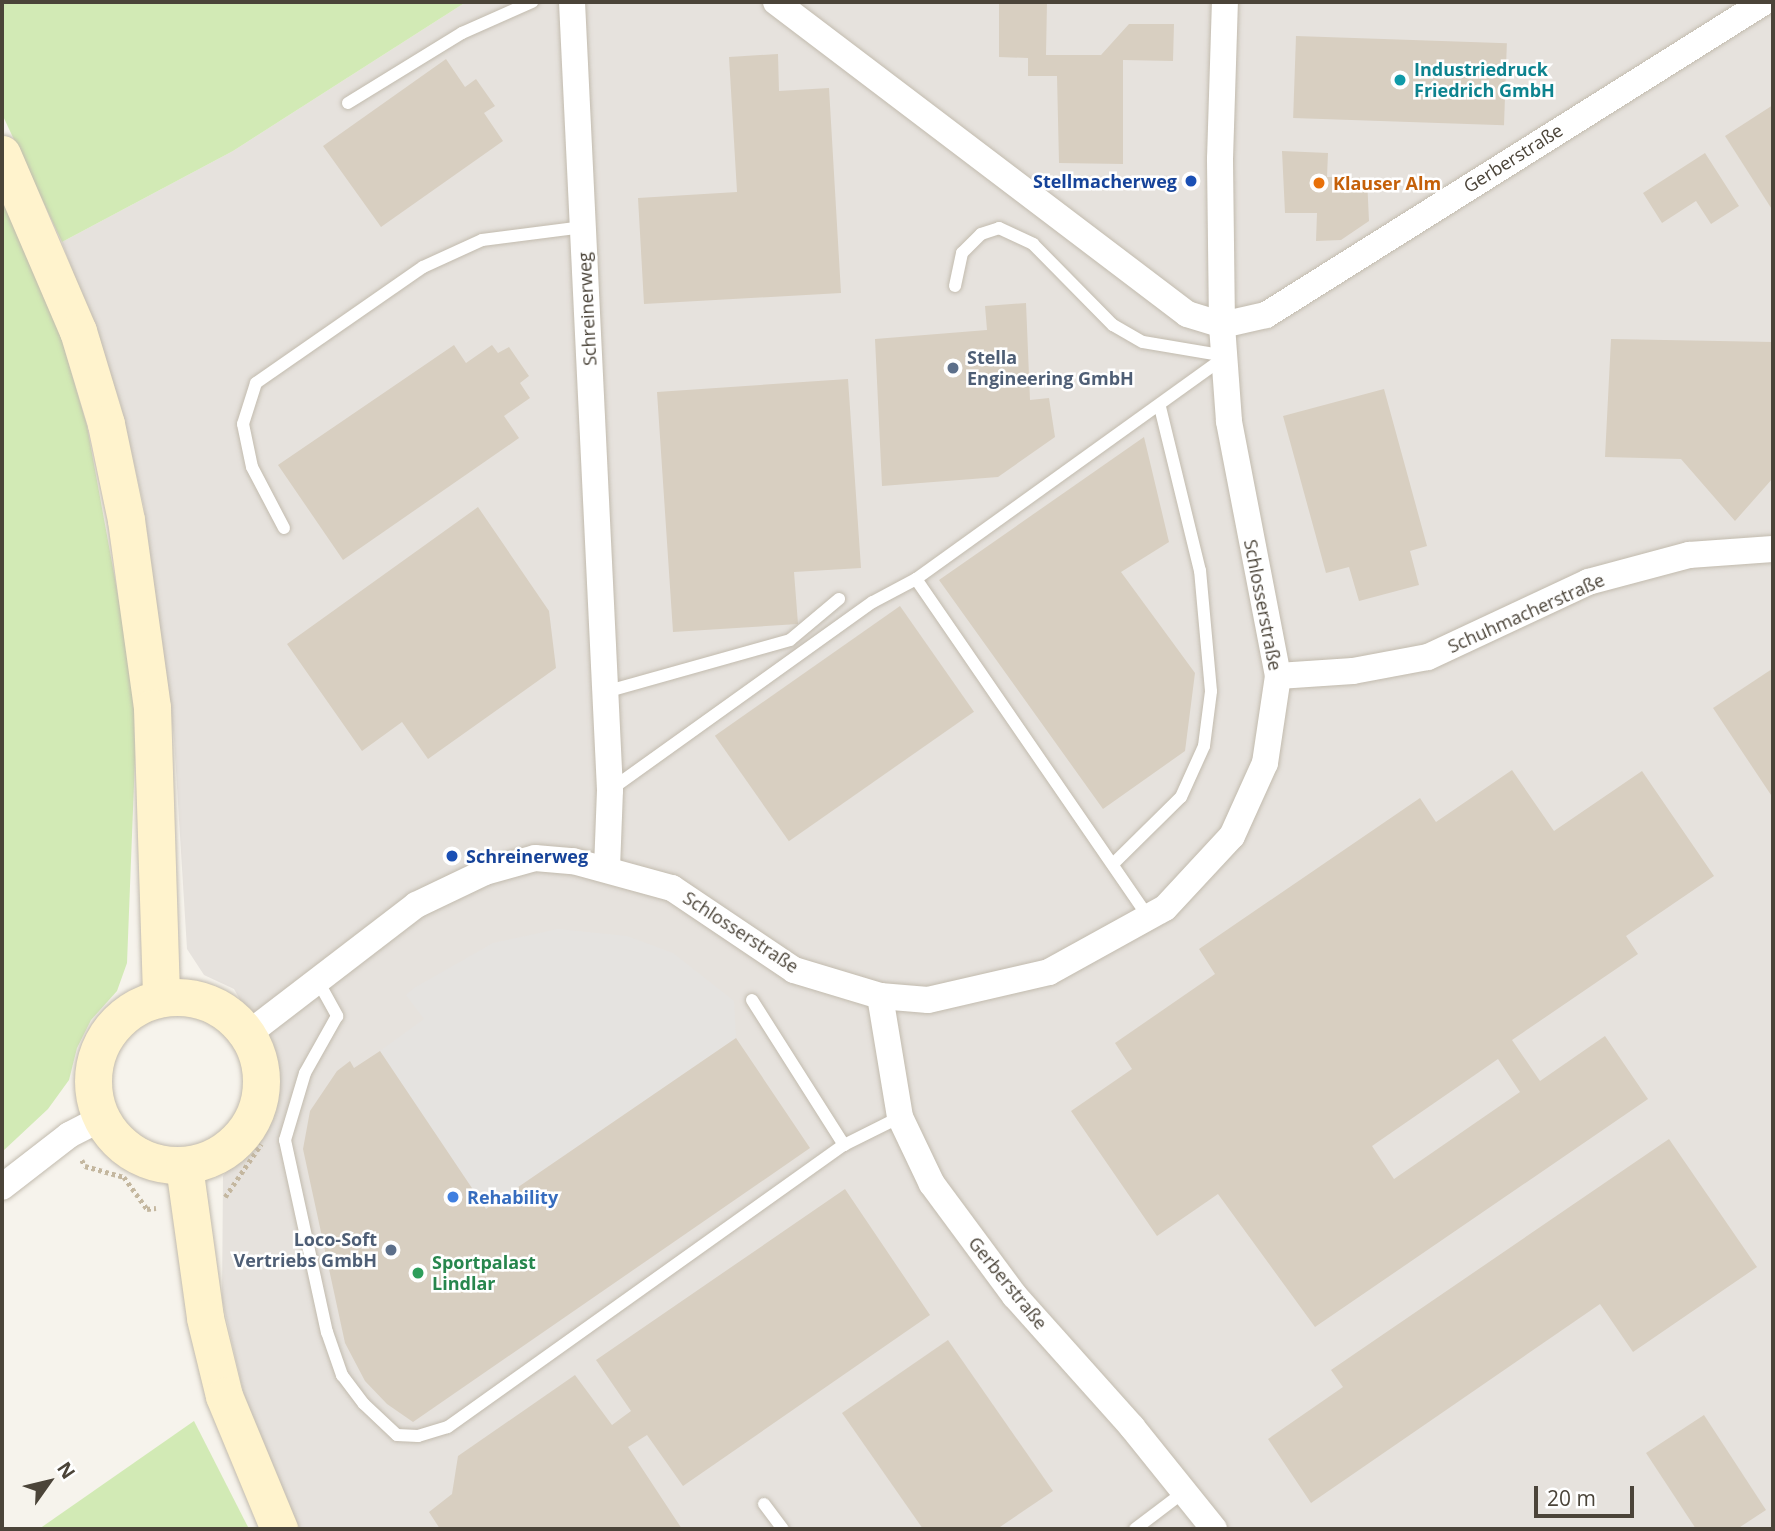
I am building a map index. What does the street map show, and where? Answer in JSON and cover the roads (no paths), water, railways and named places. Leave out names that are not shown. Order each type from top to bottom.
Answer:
[{"type":"main road","points":[[2,154],[78,331],[106,424],[126,520],[152,708],[161,997]]},
{"type":"main road","points":[[161,997],[208,1002],[237,1021],[248,1034],[261,1067],[254,1117],[234,1145],[220,1154],[184,1166],[139,1157],[109,1131],[102,1118],[93,1074],[104,1037],[126,1013],[161,997]]},
{"type":"main road","points":[[184,1166],[205,1318],[224,1396],[279,1529]]},
{"type":"street","name":"Schreinerweg","points":[[572,2],[610,790],[607,869]]},
{"type":"street","points":[[776,2],[1187,314],[1222,325]]},
{"type":"street","name":"Schlosserstraße","points":[[248,1034],[319,983],[370,937],[415,905],[466,879],[535,858],[607,869],[672,888],[794,970],[880,996],[929,1000],[1049,972],[1165,908],[1232,836],[1265,763],[1278,676],[1229,421],[1222,325],[1220,159],[1225,2]]},
{"type":"street","name":"Gerberstraße","points":[[1222,325],[1266,315],[1764,2]]},
{"type":"street","name":"Schuhmacherstraße","points":[[1278,676],[1353,671],[1428,657],[1588,582],[1689,555],[1773,549]]},
{"type":"street","name":"Gerberstraße","points":[[880,996],[900,1117],[932,1184],[1015,1296],[1214,1529]]},
{"type":"street","points":[[2,1187],[69,1135],[102,1118]]},
{"type":"lane","points":[[348,103],[462,33],[531,2]]},
{"type":"lane","points":[[284,528],[252,467],[243,424],[256,383],[423,267],[482,240],[583,227]]},
{"type":"lane","points":[[955,286],[962,253],[981,234],[999,228],[1033,244],[1113,325],[1143,342],[1226,356]]},
{"type":"lane","points":[[610,790],[873,602],[916,579],[1160,407],[1226,356]]},
{"type":"lane","points":[[1112,864],[1181,797],[1204,746],[1211,691],[1200,571],[1160,407]]},
{"type":"lane","points":[[916,579],[1149,916]]},
{"type":"lane","points":[[605,692],[790,640],[839,599]]},
{"type":"lane","points":[[319,983],[337,1016],[305,1073],[285,1140],[327,1332],[342,1375],[364,1404],[397,1435],[418,1436],[448,1427],[844,1145],[900,1117]]},
{"type":"lane","points":[[752,1000],[844,1145]]},
{"type":"lane","points":[[1135,1529],[1184,1492]]},
{"type":"lane","points":[[764,1504],[783,1529]]},
{"type":"place","name":"Industriedruck Friedrich GmbH","points":[[1400,80]]},
{"type":"place","name":"Stellmacherweg","points":[[1191,181]]},
{"type":"place","name":"Klauser Alm","points":[[1319,183]]},
{"type":"place","name":"Stella Engineering GmbH","points":[[953,368]]},
{"type":"place","name":"Schreinerweg","points":[[452,856]]},
{"type":"place","name":"Rehability","points":[[453,1197]]},
{"type":"place","name":"Loco-Soft Vertriebs GmbH","points":[[391,1250]]},
{"type":"place","name":"Sportpalast Lindlar","points":[[418,1273]]}]
